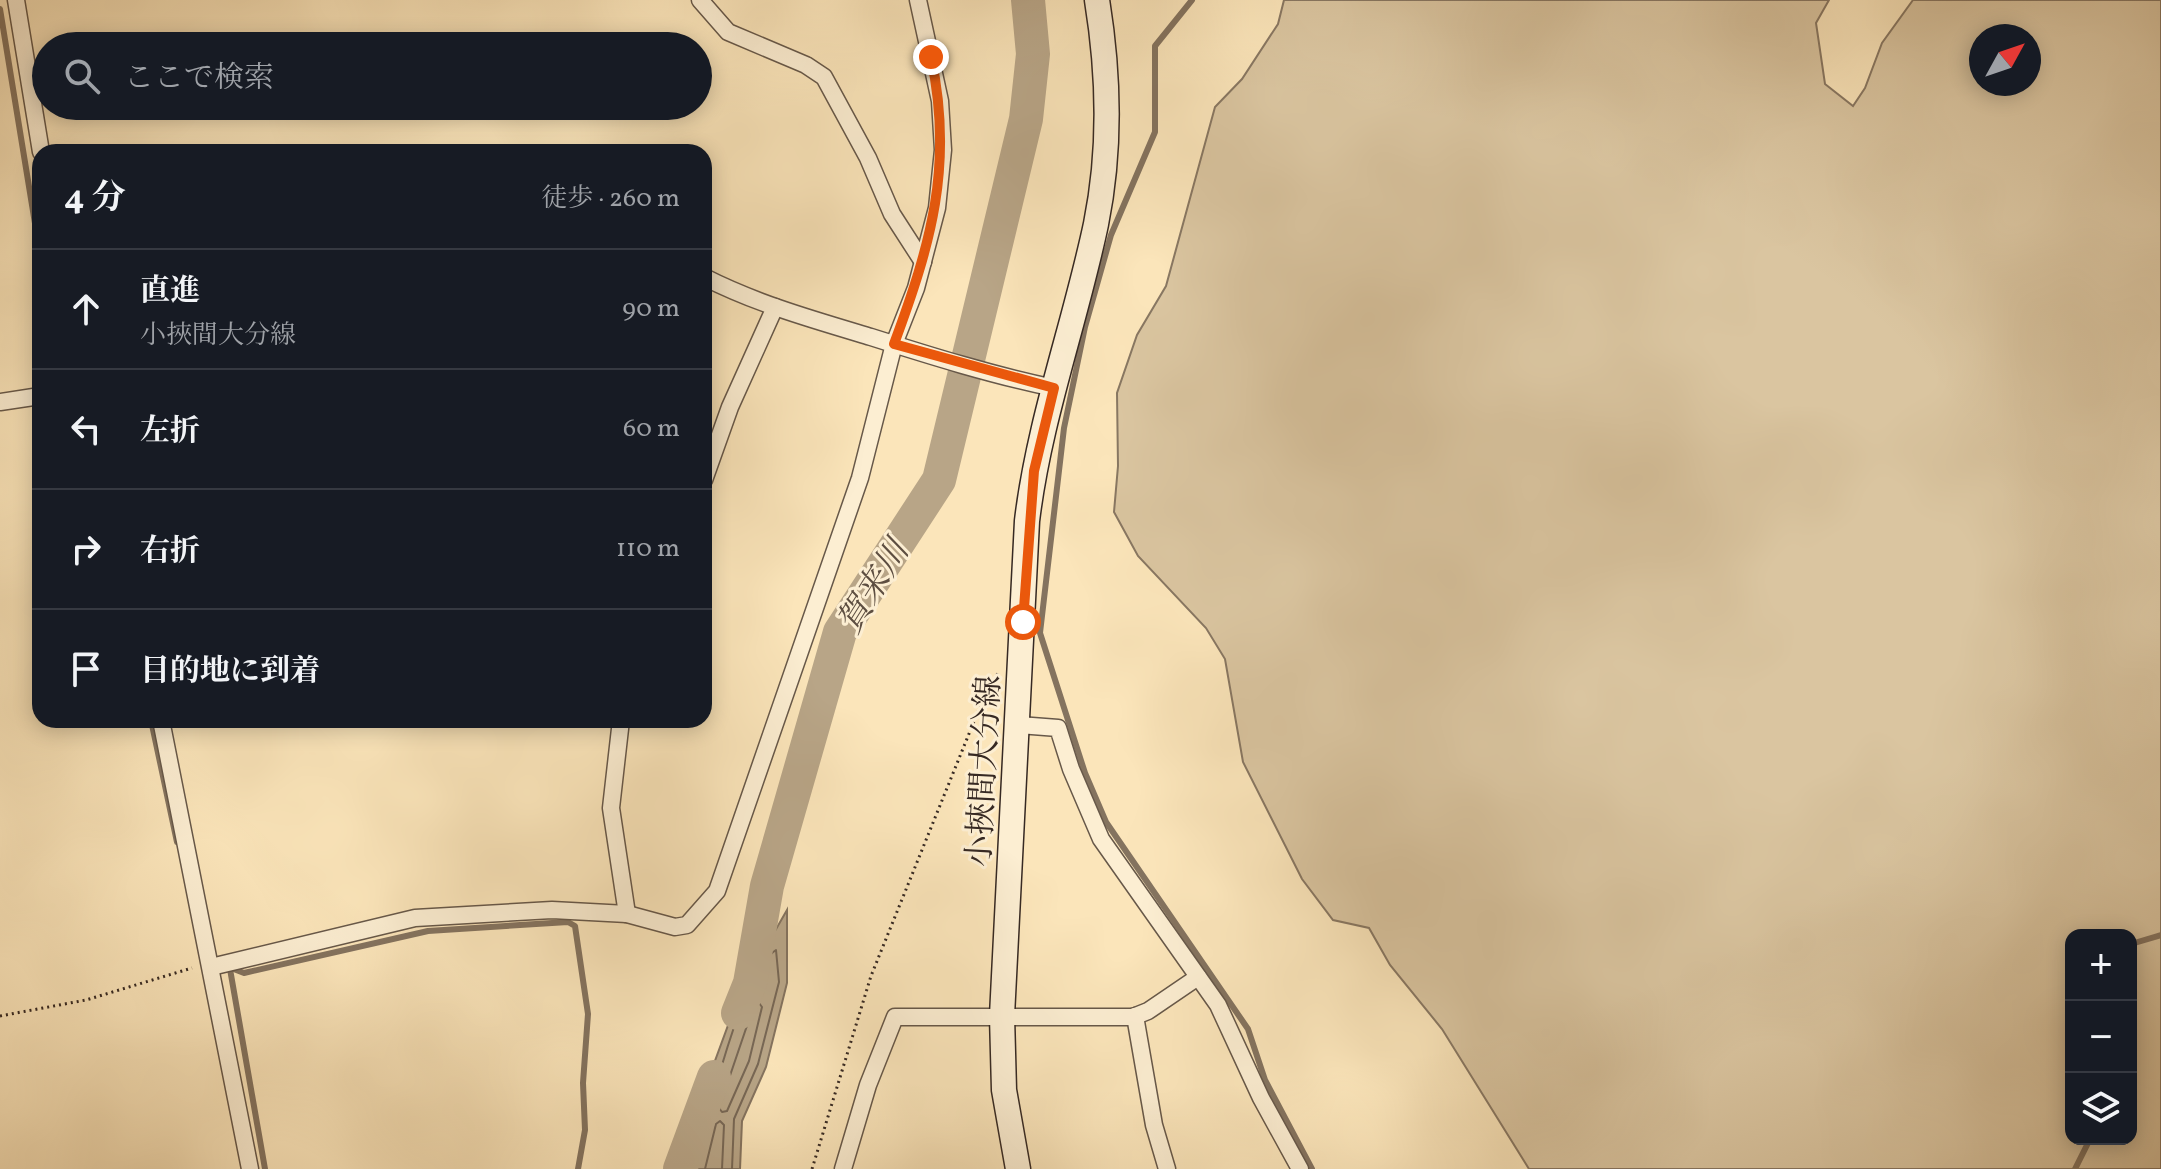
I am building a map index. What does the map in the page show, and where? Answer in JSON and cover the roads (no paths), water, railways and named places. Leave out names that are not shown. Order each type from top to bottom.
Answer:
[{"type":"main road","name":"小挾間大分線","points":[[1018,1169],[1004,1090],[1002,1016],[1027,521],[1043,385],[1097,222],[1104,169],[1107,85],[1097,0]]},
{"type":"street","points":[[16,0],[32,97]]},
{"type":"street","points":[[700,0],[728,32],[806,65],[824,77],[868,158],[892,214],[923,262]]},
{"type":"street","points":[[211,967],[415,918],[552,910],[627,914],[675,927],[687,925],[722,881],[860,478],[900,347],[937,208],[943,150],[940,101],[918,0]]},
{"type":"street","points":[[36,120],[40,144]]},
{"type":"street","points":[[712,280],[775,307],[900,347],[1043,385]]},
{"type":"street","points":[[712,458],[730,407],[775,307]]},
{"type":"street","points":[[0,402],[32,397]]},
{"type":"street","points":[[1019,725],[1058,728],[1087,811],[1101,839],[1230,1026],[1261,1098],[1300,1169]]},
{"type":"street","points":[[163,728],[250,1169]]},
{"type":"street","points":[[620,728],[611,808],[627,914]]},
{"type":"street","points":[[843,1169],[892,1019],[902,1014],[1135,1016],[1198,977]]},
{"type":"street","points":[[1135,1016],[1147,1090],[1167,1169]]},
{"type":"water","points":[[787,910],[787,983],[766,1067],[742,1121],[740,1169],[687,1169],[705,1088],[741,990]]},
{"type":"waterway","name":"賀来川","points":[[738,1013],[750,983],[767,886],[840,632],[939,480],[1026,119],[1033,54],[1028,0]]},
{"type":"waterway","points":[[1192,0],[1155,46],[1155,132],[1111,235],[1085,327],[1064,428],[1040,633],[1085,773],[1106,822],[1248,1029],[1265,1080],[1312,1169]]},
{"type":"waterway","points":[[0,9],[32,205]]},
{"type":"waterway","points":[[153,728],[177,842]]},
{"type":"waterway","points":[[226,966],[244,973],[428,931],[568,922],[575,926],[588,1014],[583,1083],[585,1130],[578,1169]]},
{"type":"waterway","points":[[2137,942],[2161,935]]},
{"type":"waterway","points":[[230,969],[265,1169]]},
{"type":"waterway","name":"賀来川","points":[[680,1169],[714,1077]]},
{"type":"waterway","points":[[2075,1169],[2087,1145]]}]
